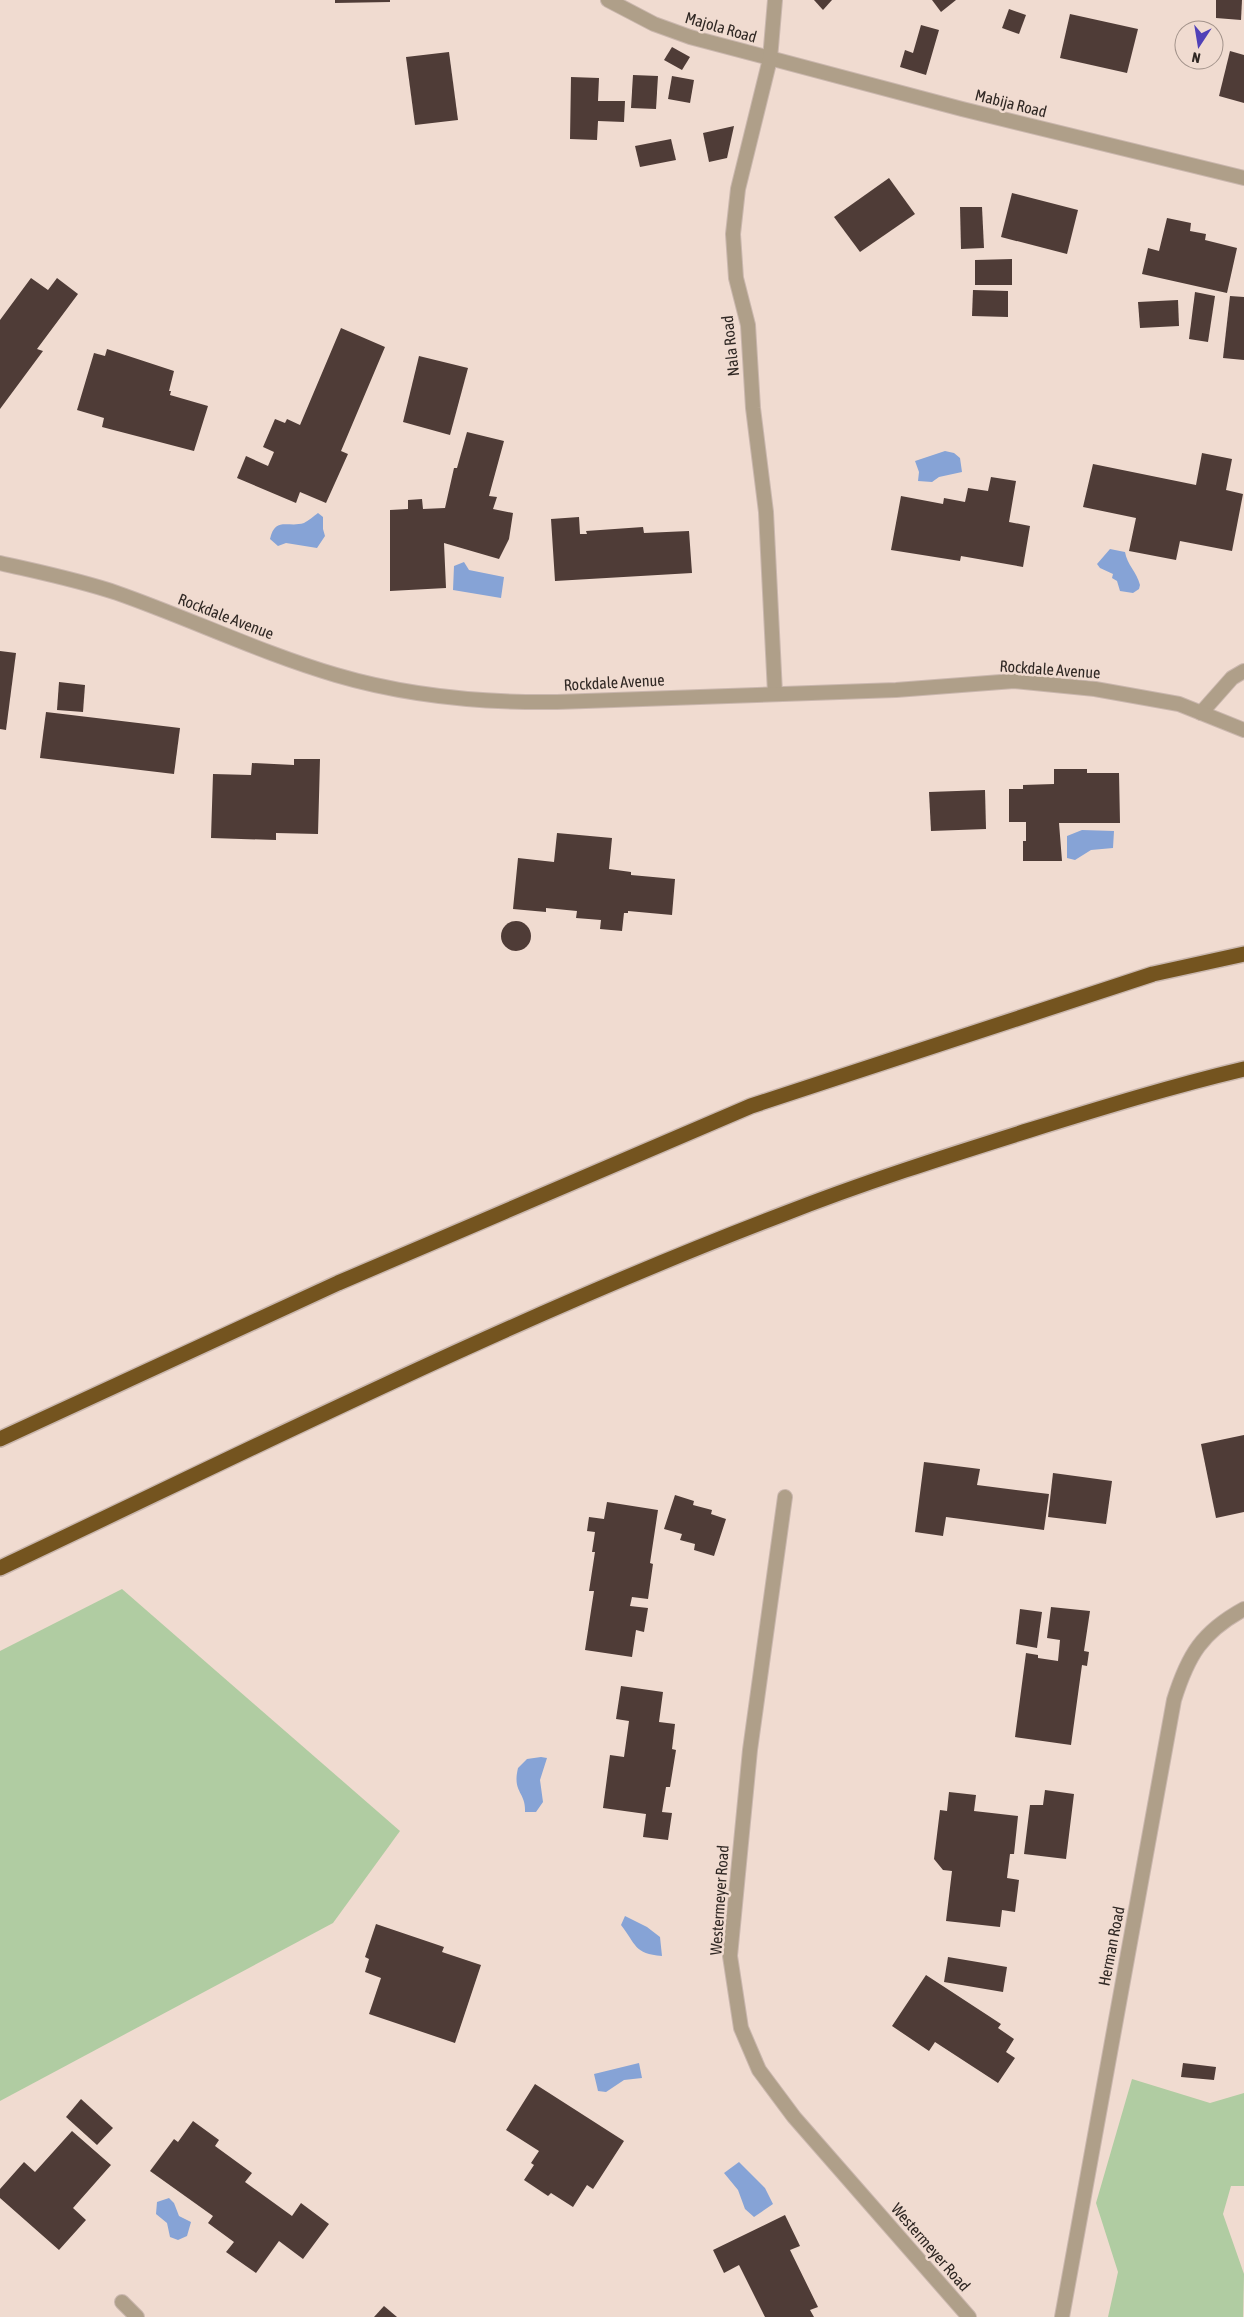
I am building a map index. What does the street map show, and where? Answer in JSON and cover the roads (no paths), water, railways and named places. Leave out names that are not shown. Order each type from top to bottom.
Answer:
[{"type":"highway","points":[[0,1439],[338,1283],[751,1106],[1153,974],[1244,954]]},
{"type":"highway","points":[[0,1568],[410,1373],[595,1291],[781,1214],[974,1148],[1168,1087],[1244,1069]]},
{"type":"street","name":"Majola Road","points":[[608,0],[654,24],[690,37],[770,59]]},
{"type":"street","name":"Nala Road","points":[[774,0],[770,59],[738,189],[733,234],[736,278],[748,325],[753,408],[766,512],[774,693]]},
{"type":"street","name":"Mabija Road","points":[[770,59],[962,109],[1244,178]]},
{"type":"street","name":"Rockdale Avenue","points":[[0,563],[116,592],[245,644],[337,675],[459,699],[508,703],[896,690],[1014,681],[1143,696],[1179,704],[1244,730]]},
{"type":"street","points":[[1201,713],[1232,678],[1244,671]]},
{"type":"street","name":"Westermeyer Road","points":[[785,1497],[750,1750],[730,1956],[741,2028],[759,2070],[794,2117],[969,2317]]},
{"type":"street","name":"Herman Road","points":[[1062,2317],[1174,1700],[1184,1668],[1201,1640],[1224,1620],[1244,1609]]},
{"type":"street","points":[[122,2302],[137,2317]]},
{"type":"water","points":[[945,451],[954,453],[960,458],[962,472],[939,477],[932,482],[918,481],[919,472],[915,461]]},
{"type":"water","points":[[318,513],[323,517],[325,536],[317,548],[286,543],[278,546],[270,539],[272,532],[279,525],[304,523]]},
{"type":"water","points":[[1110,549],[1125,552],[1140,585],[1139,589],[1133,593],[1120,591],[1117,581],[1112,578],[1113,574],[1100,568],[1097,564]]},
{"type":"water","points":[[464,562],[469,570],[504,577],[501,598],[453,590],[454,566]]},
{"type":"water","points":[[1082,830],[1114,831],[1113,848],[1091,850],[1075,860],[1067,858],[1067,836]]},
{"type":"water","points":[[547,1758],[540,1780],[543,1802],[536,1812],[525,1812],[525,1805],[517,1783],[518,1768],[527,1759]]},
{"type":"water","points":[[625,1916],[647,1927],[660,1937],[662,1956],[646,1953],[637,1947],[621,1925]]},
{"type":"water","points":[[639,2063],[642,2078],[624,2080],[606,2092],[598,2091],[594,2074]]},
{"type":"water","points":[[739,2162],[765,2188],[773,2204],[754,2217],[745,2209],[738,2190],[724,2173]]},
{"type":"water","points":[[169,2198],[174,2203],[179,2216],[191,2222],[187,2236],[178,2240],[170,2237],[167,2223],[156,2214],[157,2202]]}]
